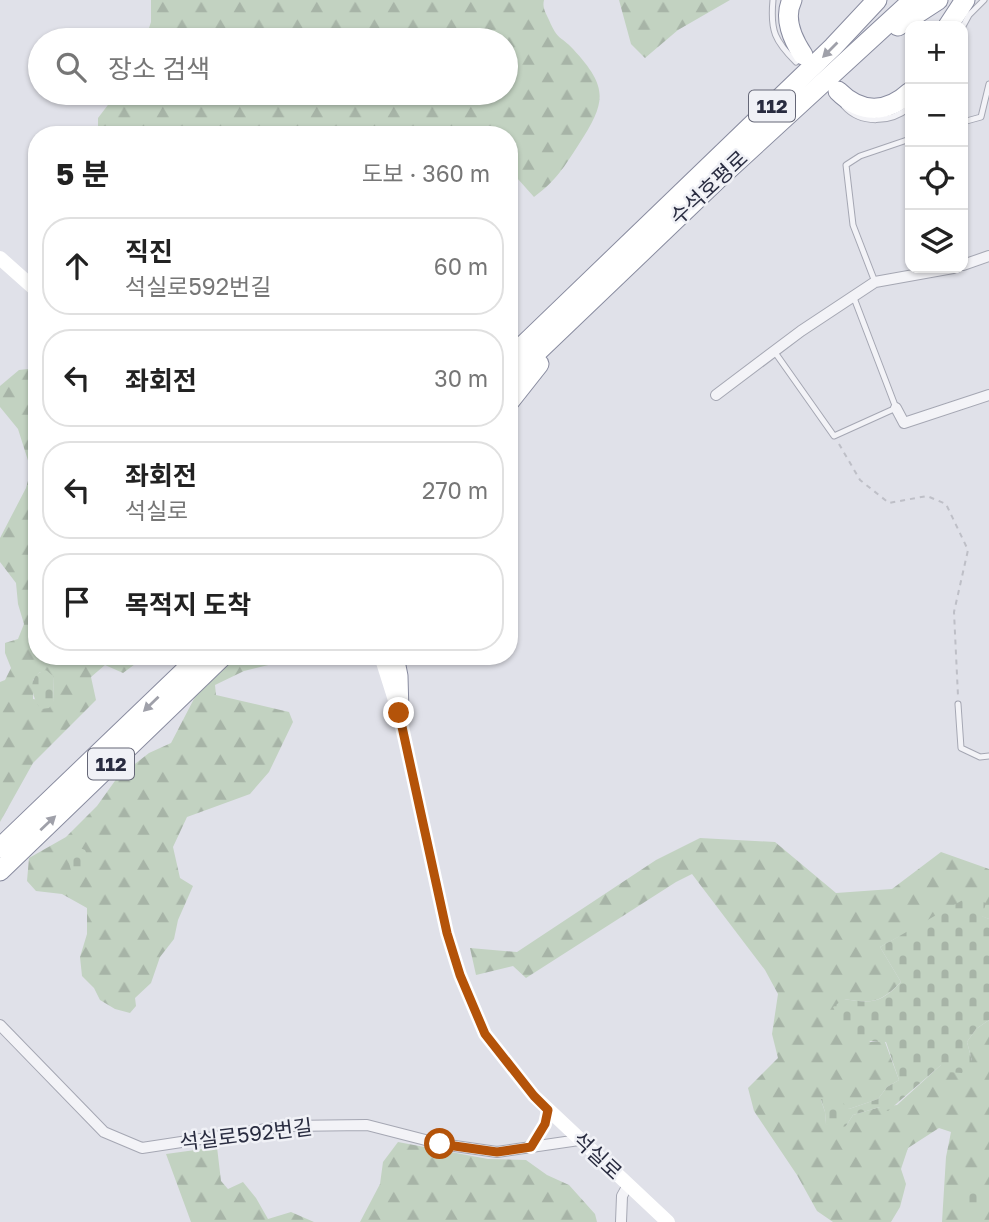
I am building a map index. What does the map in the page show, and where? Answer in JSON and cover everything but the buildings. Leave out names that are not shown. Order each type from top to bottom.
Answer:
[{"type":"highway","points":[[792,0],[789,5],[789,20],[799,59]]},
{"type":"highway","name":"수석호평로","points":[[518,369],[585,296],[877,0]]},
{"type":"highway","name":"수석호평로","points":[[518,352],[585,296],[913,0]]},
{"type":"highway","points":[[842,64],[937,0]]},
{"type":"highway","points":[[951,21],[965,0]]},
{"type":"highway","points":[[841,99],[869,108],[886,107],[905,96]]},
{"type":"highway","points":[[518,338],[585,296]]},
{"type":"highway","points":[[518,389],[585,296]]},
{"type":"highway","name":"112","points":[[0,848],[191,665]]},
{"type":"highway","name":"112","points":[[0,871],[214,665]]},
{"type":"highway","points":[[396,665],[399,713]]},
{"type":"street","points":[[968,263],[989,256]]},
{"type":"street","points":[[0,258],[28,283]]},
{"type":"street","points":[[716,395],[874,282],[925,273]]},
{"type":"street","points":[[896,408],[904,424],[989,395]]},
{"type":"street","name":"석실로","points":[[383,665],[399,713],[447,933],[460,975],[485,1034],[534,1096],[668,1222]]},
{"type":"street","name":"석실로592번길","points":[[0,1025],[104,1132],[142,1148],[286,1126],[367,1125],[440,1144],[497,1152],[579,1140]]},
{"type":"street","points":[[531,1147],[545,1124],[548,1110]]},
{"type":"street","points":[[622,1222],[622,1196],[628,1185]]},
{"type":"lane","points":[[773,0],[774,33],[780,46],[799,59]]},
{"type":"lane","points":[[965,21],[984,0]]},
{"type":"lane","points":[[968,121],[981,117],[989,84]]},
{"type":"lane","points":[[841,99],[853,116],[867,120],[885,119],[905,109]]},
{"type":"lane","points":[[874,282],[853,225],[846,165],[860,156],[905,141]]},
{"type":"lane","points":[[774,351],[834,436],[896,408],[853,296]]},
{"type":"lane","points":[[958,704],[961,748],[980,757],[989,756]]},
{"type":"path","points":[[834,436],[860,480],[889,503],[927,496],[946,504],[968,550],[954,612],[958,704]]},
{"type":"green space","points":[[151,0],[544,0],[545,10],[555,31],[593,74],[598,84],[599,105],[588,129],[564,166],[549,185],[534,197],[518,179],[518,126],[98,126],[98,118],[108,105],[518,105],[518,28],[149,28]]},
{"type":"green space","points":[[619,0],[730,0],[678,30],[645,58],[631,44]]},
{"type":"green space","points":[[28,369],[28,461],[18,429],[0,407],[0,386],[19,370]]},
{"type":"green space","points":[[28,481],[28,665],[105,665],[91,677],[96,700],[33,763],[0,822],[0,682],[5,680],[11,668],[5,653],[5,643],[18,639],[24,624],[16,583],[0,562],[0,538]],"holes":[[[40,672],[53,676],[54,702],[33,699],[33,680]]]},
{"type":"green space","points":[[105,665],[134,665],[123,673]]},
{"type":"green space","points":[[225,665],[268,665],[244,671],[215,685],[216,695],[289,712],[293,722],[269,772],[250,794],[187,817],[173,847],[180,878],[193,886],[178,920],[174,939],[160,957],[151,983],[135,998],[136,1006],[130,1013],[115,1009],[100,1000],[94,988],[82,976],[80,957],[87,934],[87,908],[62,894],[36,891],[27,881],[29,858],[66,837],[97,806],[117,778],[149,753],[171,743],[196,695]]},
{"type":"green space","points":[[46,670],[53,676],[54,702],[49,708],[41,709],[32,687],[35,677]]},
{"type":"green space","points":[[700,838],[775,842],[836,893],[892,889],[941,852],[989,869],[989,919],[981,916],[900,936],[880,947],[901,982],[875,1000],[844,999],[870,1042],[885,1042],[899,1080],[887,1087],[878,1099],[849,1109],[821,1100],[826,1124],[846,1126],[853,1115],[897,1105],[942,1064],[972,1061],[967,1042],[976,1029],[989,1020],[989,1222],[942,1222],[946,1157],[951,1132],[939,1128],[908,1148],[901,1169],[906,1184],[900,1207],[891,1222],[833,1222],[817,1211],[797,1175],[754,1111],[748,1088],[778,1058],[772,1034],[778,994],[765,970],[692,874],[526,978],[513,966],[476,975],[470,948],[517,952],[656,860]]},
{"type":"green space","points":[[75,846],[85,850],[92,865],[83,880],[74,878],[70,865],[70,854]]},
{"type":"green space","points":[[968,897],[986,903],[982,916],[989,919],[989,1020],[976,1029],[967,1042],[972,1061],[962,1073],[947,1072],[941,1065],[888,1111],[880,1107],[853,1115],[846,1126],[836,1130],[826,1124],[821,1099],[841,1101],[849,1109],[878,1099],[887,1087],[899,1080],[886,1042],[852,1035],[833,1007],[844,999],[869,1001],[888,994],[901,982],[880,947]]},
{"type":"green space","points":[[398,1142],[488,1159],[526,1160],[547,1175],[569,1185],[595,1214],[597,1222],[360,1222],[380,1184],[383,1162]]},
{"type":"green space","points":[[217,1147],[221,1181],[228,1189],[243,1182],[268,1219],[291,1212],[314,1222],[191,1222],[166,1154]]},
{"type":"green space","points":[[972,1192],[979,1195],[982,1202],[979,1209],[972,1212],[965,1209],[962,1202],[965,1195]]},
{"type":"route","points":[[399,713],[447,933],[460,975],[485,1034],[548,1110],[545,1124],[531,1147],[497,1152],[440,1144]]}]
